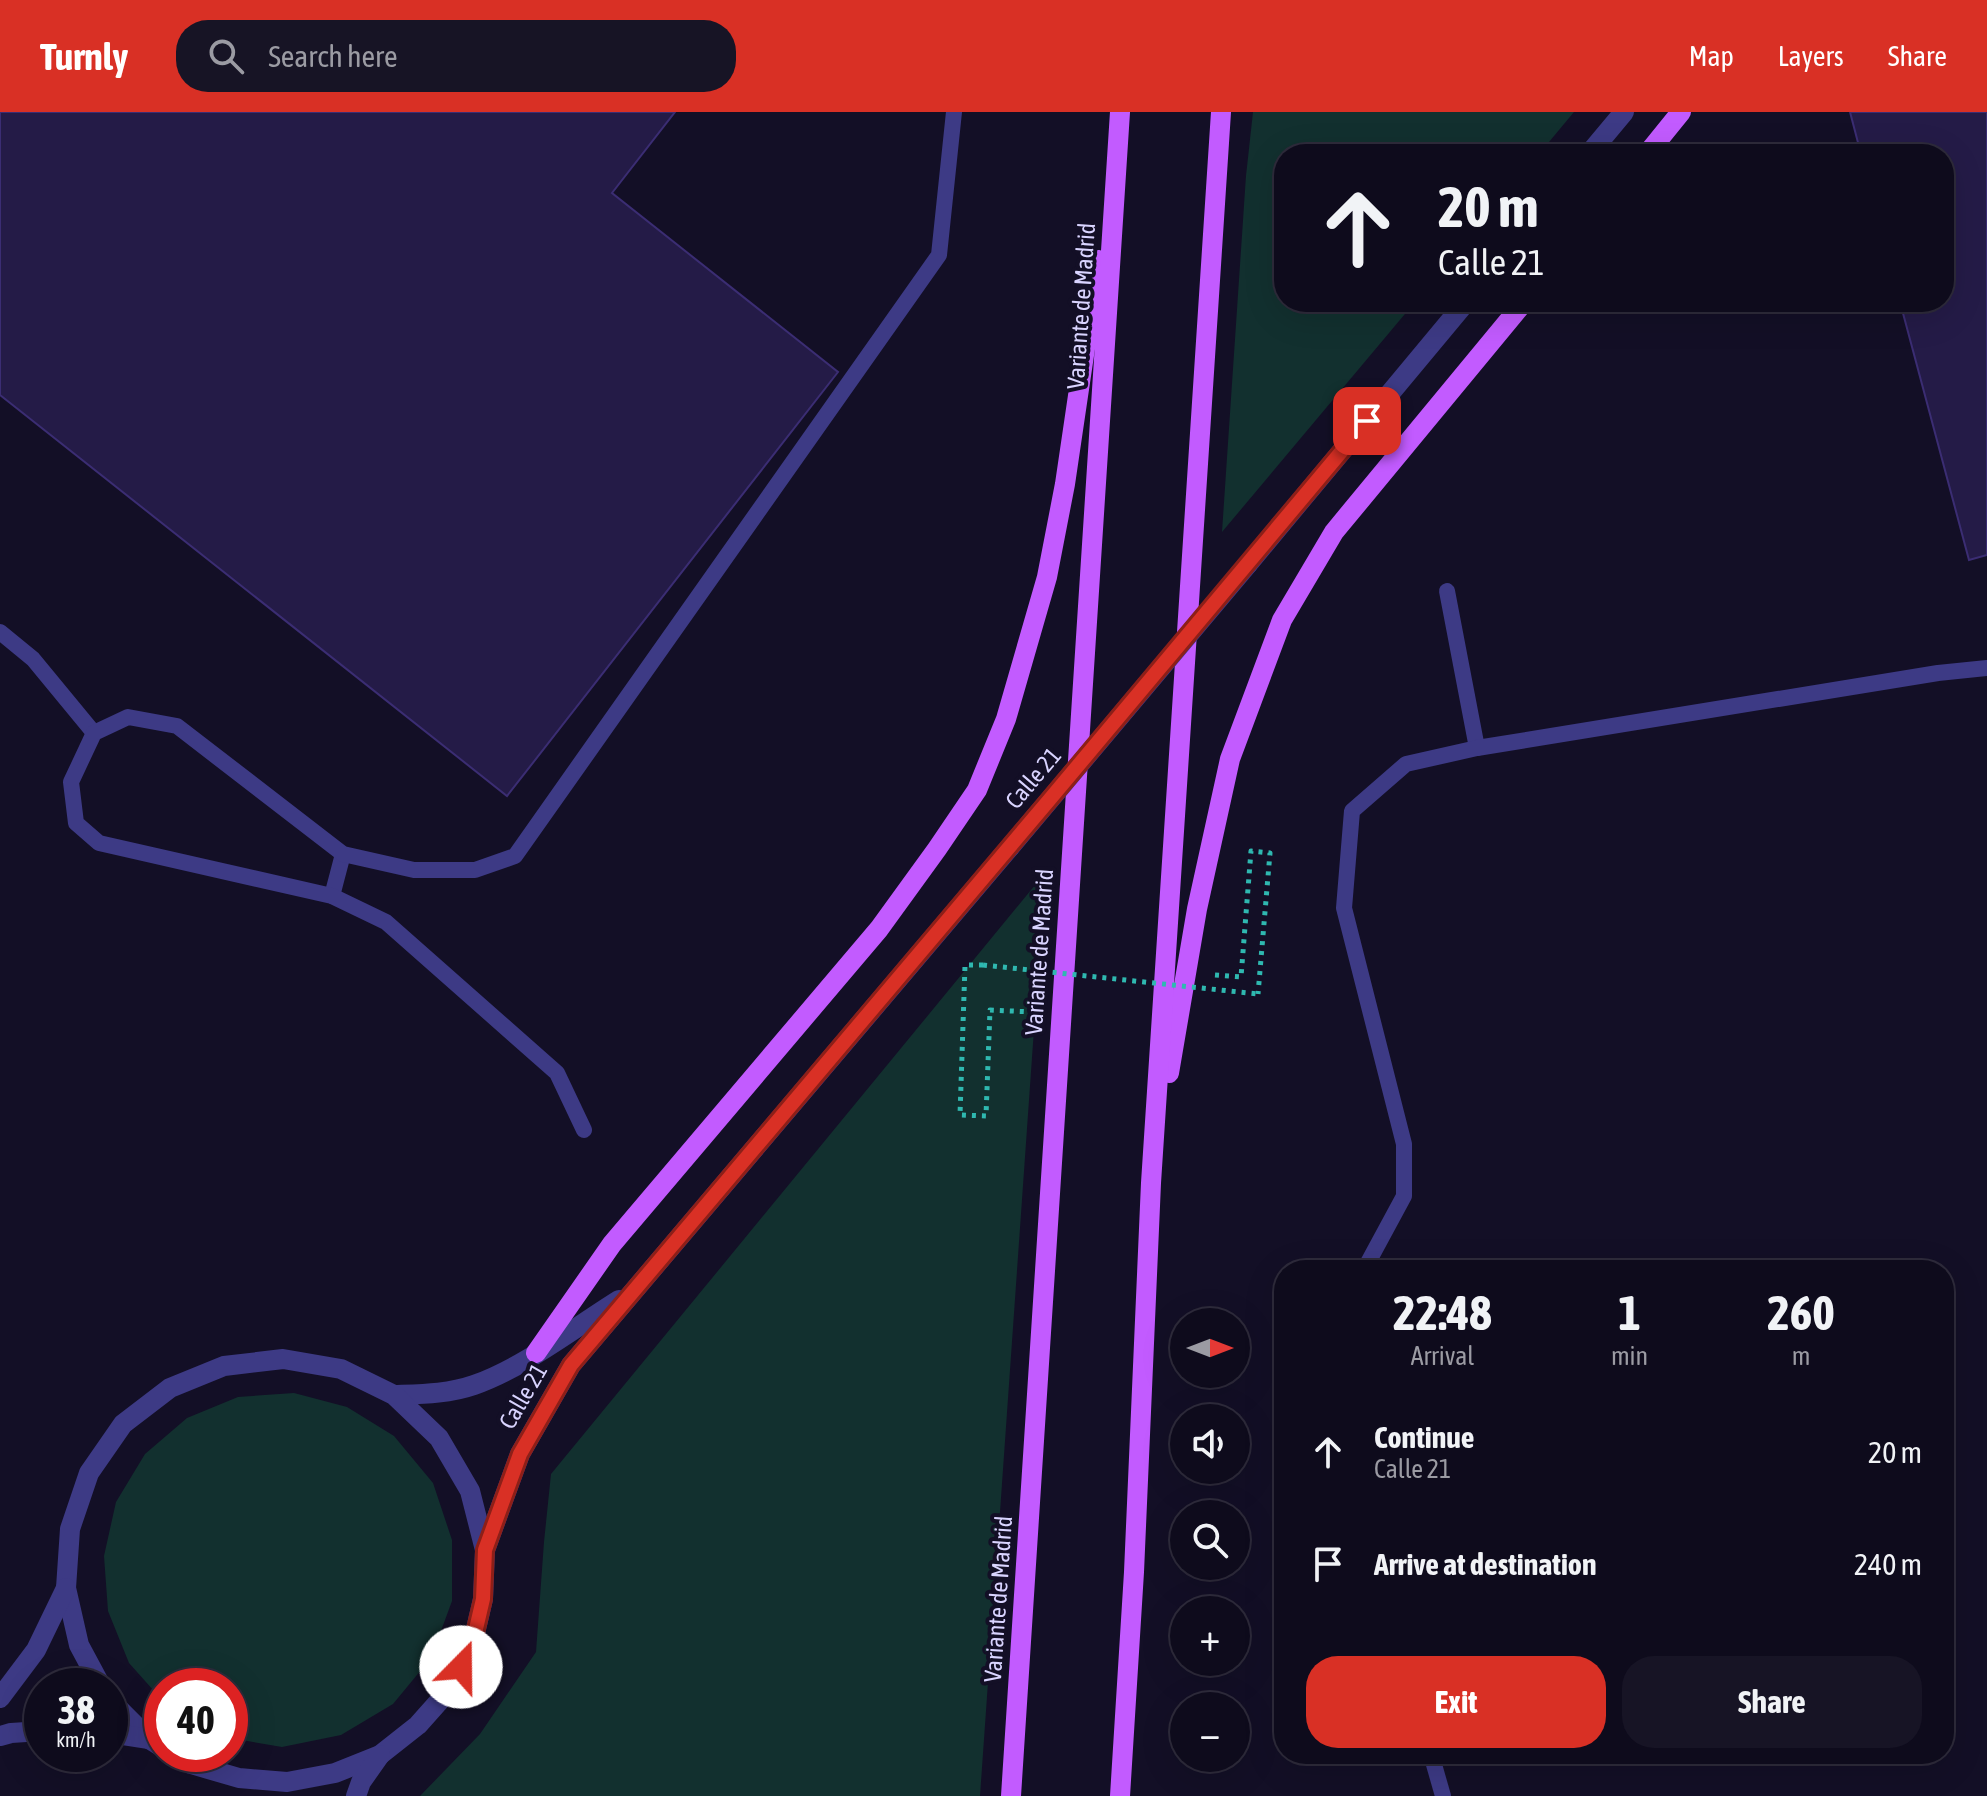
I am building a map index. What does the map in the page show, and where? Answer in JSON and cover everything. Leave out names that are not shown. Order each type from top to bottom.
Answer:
[{"type":"main road","points":[[1120,1796],[1134,1572],[1151,1183],[1221,112]]},
{"type":"main road","points":[[1655,144],[1681,112]]},
{"type":"main road","points":[[536,1353],[612,1244],[879,929],[977,790],[1006,719],[1047,577],[1065,484],[1119,115]]},
{"type":"main road","name":"Variante de Madrid","points":[[1011,1796],[1119,115]]},
{"type":"main road","points":[[1151,1183],[1197,909],[1230,759],[1282,620],[1334,532],[1516,312]]},
{"type":"street","points":[[1597,144],[1624,112]]},
{"type":"street","name":"Calle 21","points":[[485,1550],[520,1454],[571,1365],[1458,312]]},
{"type":"street","name":"Calle 21","points":[[394,1395],[434,1394],[473,1385],[510,1369],[639,1287]]},
{"type":"street","points":[[91,1668],[79,1645],[66,1588],[70,1529],[89,1473],[123,1424],[170,1388],[224,1366],[283,1359],[341,1369],[394,1395],[439,1438],[470,1491],[485,1550],[483,1599],[472,1646],[450,1689],[418,1725],[380,1755],[335,1773],[287,1782],[239,1778],[218,1772]]},
{"type":"street","points":[[0,1698],[36,1650],[66,1588]]},
{"type":"street","points":[[128,1717],[144,1732]]},
{"type":"street","points":[[0,1736],[24,1732]]},
{"type":"street","points":[[356,1796],[361,1782],[380,1755]]},
{"type":"street","points":[[239,1778],[264,1796]]},
{"type":"lane","points":[[584,1130],[557,1073],[386,922],[332,896],[99,843],[76,823],[71,782],[94,733],[128,717],[177,726],[343,854],[414,870],[475,870],[515,856],[939,255],[954,112]]},
{"type":"lane","points":[[1447,591],[1477,748]]},
{"type":"lane","points":[[0,632],[33,659],[94,733]]},
{"type":"lane","points":[[1369,1260],[1404,1196],[1404,1144],[1344,908],[1352,811],[1406,764],[1477,748],[1938,673],[1987,668]]},
{"type":"lane","points":[[332,896],[343,854]]},
{"type":"lane","points":[[1434,1764],[1443,1796]]},
{"type":"path","points":[[1062,1013],[990,1010],[986,1116],[960,1115],[965,965],[1258,994],[1270,853],[1251,851],[1241,977],[1186,972]]},
{"type":"green space","points":[[1253,112],[1574,112],[1547,144],[1274,144],[1274,312],[1407,312],[1222,532]]},
{"type":"green space","points":[[1045,873],[980,1796],[420,1796],[480,1734],[536,1652],[551,1474]]},
{"type":"green space","points":[[294,1393],[347,1407],[394,1436],[433,1483],[452,1540],[452,1601],[431,1658],[393,1704],[341,1735],[282,1747],[248,1741],[248,1668],[144,1668],[144,1680],[129,1663],[108,1611],[104,1556],[116,1502],[145,1454],[187,1418],[238,1397]]},
{"type":"building","points":[[0,112],[675,112],[612,193],[838,372],[507,796],[0,395]]},
{"type":"building","points":[[1850,112],[1987,112],[1987,555],[1969,560],[1903,312],[1954,312],[1954,144],[1858,144]]},
{"type":"route","points":[[461,1667],[472,1646],[483,1599],[485,1550],[520,1454],[571,1365],[1367,421]]}]
